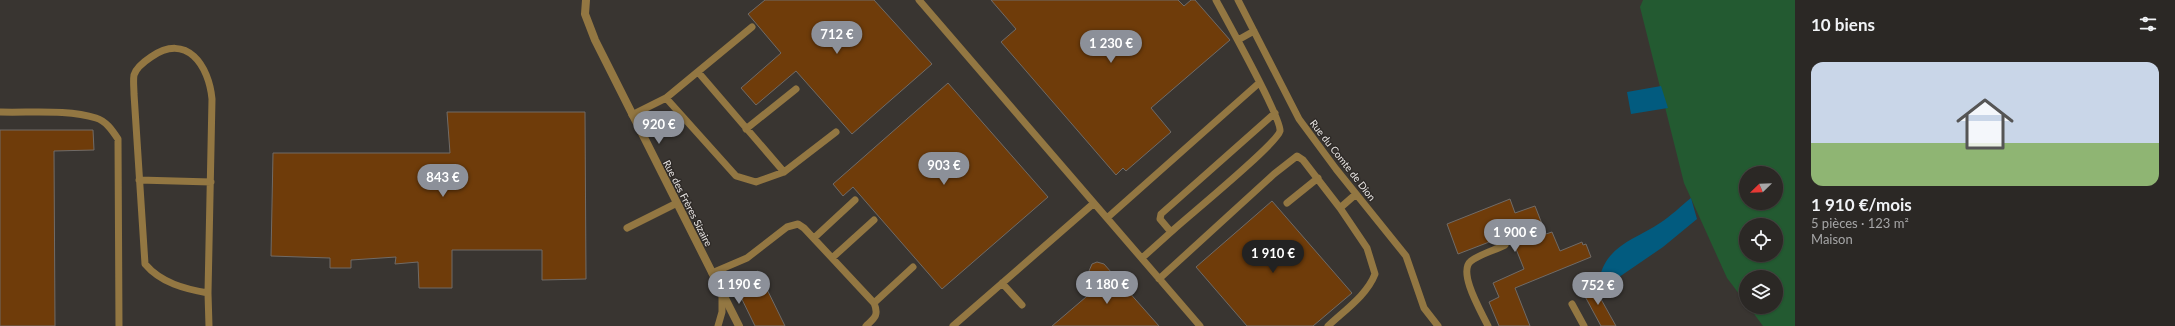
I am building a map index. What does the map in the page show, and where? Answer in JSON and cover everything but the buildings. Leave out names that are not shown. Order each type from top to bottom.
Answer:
[{"type":"street","name":"Rue des Frères Sizaire","points":[[586,0],[585,14],[595,40],[739,326]]},
{"type":"lane","points":[[919,0],[1200,326]]},
{"type":"lane","points":[[1142,258],[1273,142],[1280,132],[1280,123],[1216,0]]},
{"type":"lane","name":"Rue du Comte de Dion","points":[[1238,0],[1298,119],[1406,256],[1424,308],[1438,326]]},
{"type":"lane","points":[[632,115],[666,98],[752,27]]},
{"type":"lane","points":[[1238,40],[1254,31]]},
{"type":"lane","points":[[208,293],[183,289],[150,271],[144,264],[134,74],[144,62],[157,53],[172,49],[188,51],[199,60],[211,83],[211,182],[208,293],[209,326]]},
{"type":"lane","points":[[698,72],[784,172]]},
{"type":"lane","points":[[1107,218],[1259,83]]},
{"type":"lane","points":[[746,129],[796,89]]},
{"type":"lane","points":[[666,98],[736,176],[756,182],[784,172],[836,132]]},
{"type":"lane","points":[[0,112],[52,113],[97,118],[110,127],[118,138],[119,326]]},
{"type":"lane","points":[[1170,232],[1160,220],[1161,214],[1186,190],[1275,113]]},
{"type":"lane","points":[[1159,279],[1274,174],[1297,156],[1303,160],[1318,178],[1367,248],[1375,274],[1371,283],[1364,292],[1328,326]]},
{"type":"lane","points":[[1287,203],[1318,178]]},
{"type":"lane","points":[[139,180],[211,182]]},
{"type":"lane","points":[[1340,208],[1356,194]]},
{"type":"lane","points":[[814,238],[854,200]]},
{"type":"lane","points":[[628,228],[677,203]]},
{"type":"lane","points":[[953,326],[1002,282],[1094,204]]},
{"type":"lane","points":[[832,258],[874,220]]},
{"type":"lane","points":[[712,273],[747,258],[791,225],[798,224],[814,238],[874,303],[877,311],[876,317],[866,326]]},
{"type":"lane","points":[[1488,326],[1466,279],[1466,270],[1470,261],[1505,245]]},
{"type":"lane","points":[[874,303],[913,267]]},
{"type":"lane","points":[[1002,282],[1022,305]]},
{"type":"lane","points":[[718,326],[722,312],[722,292]]},
{"type":"lane","points":[[1572,304],[1581,325]]},
{"type":"green space","points":[[1643,0],[1795,0],[1795,326],[1763,326],[1754,314],[1783,314],[1783,270],[1739,270],[1739,294],[1727,278],[1684,183],[1640,7]]},
{"type":"water","points":[[1661,86],[1668,108],[1631,114],[1627,92]]},
{"type":"water","points":[[1691,198],[1697,219],[1663,247],[1606,286],[1600,276],[1609,257],[1624,244],[1664,220]]}]
